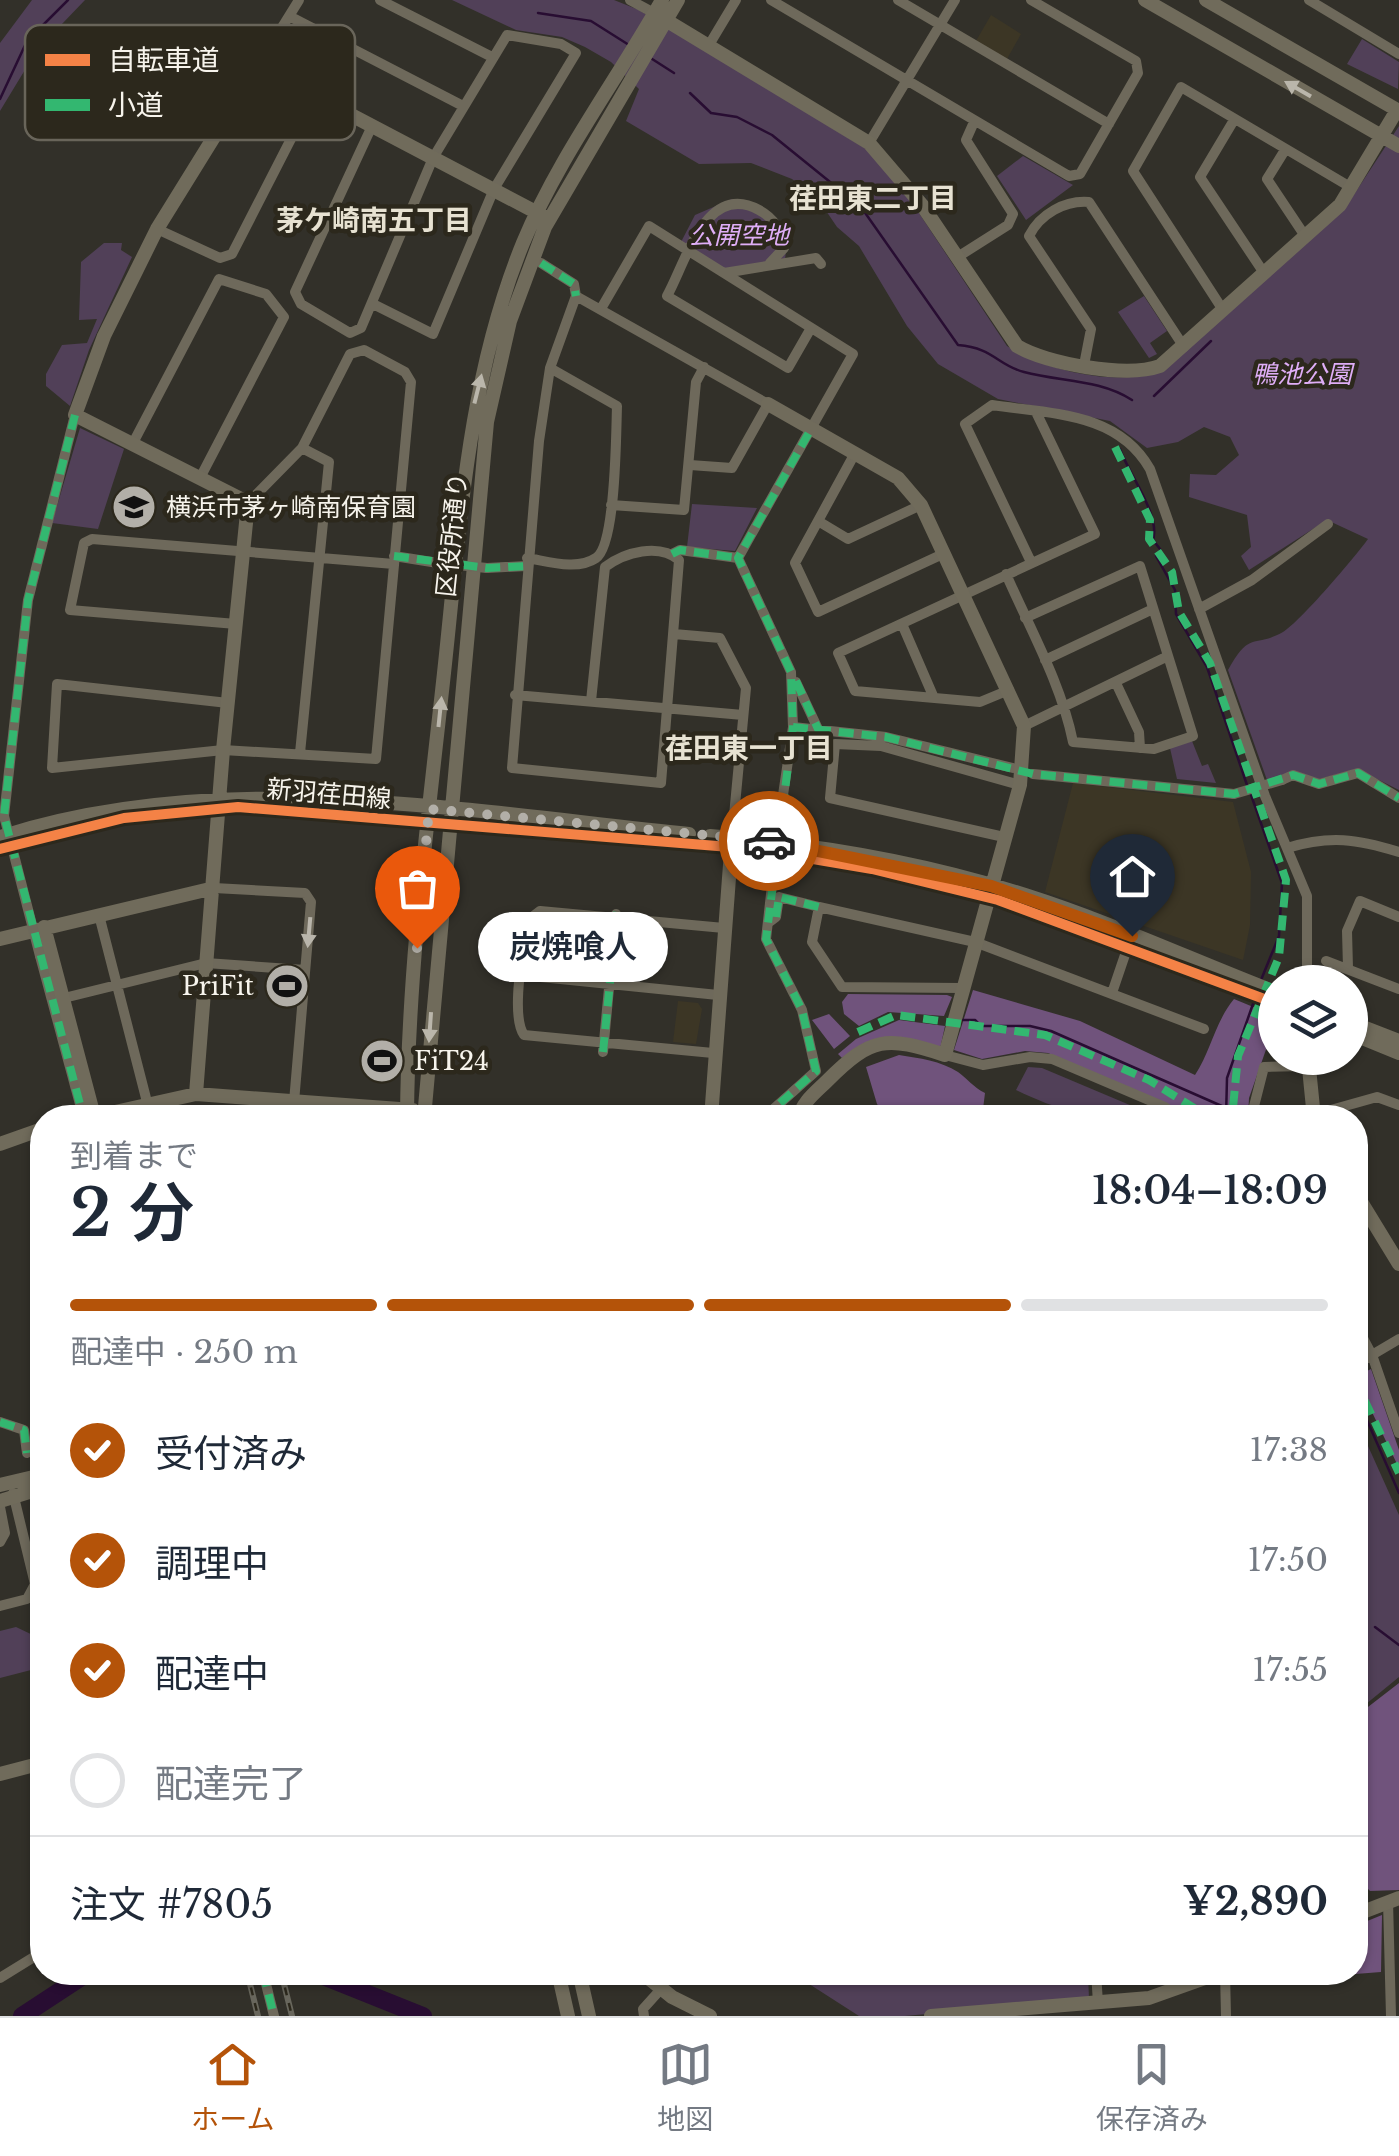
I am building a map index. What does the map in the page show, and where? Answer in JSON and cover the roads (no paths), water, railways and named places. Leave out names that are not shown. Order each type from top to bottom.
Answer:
[{"type":"street","points":[[283,25],[299,0]]},
{"type":"street","points":[[380,0],[492,56]]},
{"type":"street","points":[[630,0],[661,11],[869,143],[910,190],[1017,346],[1033,356],[1084,365],[1145,372],[1160,366],[1184,347],[1352,188],[1398,109]]},
{"type":"street","points":[[661,11],[676,0]]},
{"type":"street","points":[[709,45],[736,0]]},
{"type":"street","points":[[771,0],[1069,176],[1080,174],[1138,73],[1136,61],[1031,0]]},
{"type":"street","points":[[898,0],[1109,124]]},
{"type":"street","points":[[869,143],[955,0]]},
{"type":"street","points":[[1145,0],[1399,146]]},
{"type":"street","points":[[1206,0],[1398,109]]},
{"type":"street","points":[[1309,0],[1399,54]]},
{"type":"street","name":"区役所通り","points":[[623,81],[642,34],[661,11]]},
{"type":"street","name":"区役所通り","points":[[408,1105],[428,816],[473,412],[511,276],[661,11]]},
{"type":"street","points":[[289,16],[306,25]]},
{"type":"street","points":[[372,126],[296,292],[301,304],[350,333],[361,328],[373,304],[433,158],[507,35],[561,44],[576,53],[494,189],[433,334],[373,304]]},
{"type":"street","points":[[355,50],[463,106]]},
{"type":"street","points":[[1223,310],[1133,171],[1181,88],[1352,188]]},
{"type":"street","points":[[1378,99],[1389,113],[1383,138]]},
{"type":"street","points":[[1398,109],[1392,135],[1399,146]]},
{"type":"street","points":[[355,118],[544,215]]},
{"type":"street","points":[[1234,120],[1200,177],[1264,273]]},
{"type":"street","points":[[956,258],[1008,225],[1012,214],[966,140],[974,122]]},
{"type":"street","points":[[85,1105],[40,956],[4,816],[28,600],[43,526],[104,336],[157,229],[212,140]]},
{"type":"street","points":[[157,229],[220,258],[232,254],[290,140]]},
{"type":"street","points":[[1285,150],[1267,179],[1304,236]]},
{"type":"street","points":[[1084,365],[1090,329],[1029,236],[1034,224],[1071,200],[1089,202],[1184,347]]},
{"type":"street","points":[[770,263],[784,248],[782,236],[766,213],[738,204],[704,220],[667,296],[788,368],[811,328]]},
{"type":"street","name":"区役所通り","points":[[425,1105],[486,422],[510,321],[544,215]]},
{"type":"street","points":[[602,307],[648,226],[853,354],[738,558]]},
{"type":"street","points":[[724,273],[816,258],[821,264]]},
{"type":"street","points":[[541,263],[574,284],[576,296],[550,368],[527,562],[512,768],[661,782],[680,560],[672,554],[648,550],[605,567],[591,701]]},
{"type":"street","points":[[133,444],[219,279],[248,284],[273,300],[284,317],[200,478]]},
{"type":"street","points":[[576,296],[602,307],[898,478],[921,505],[945,553],[1024,726],[1020,785],[945,1055]]},
{"type":"street","points":[[196,1094],[223,750],[228,703],[243,553],[246,505],[302,448],[350,354],[364,350],[405,372],[411,382],[376,759],[223,750],[52,768],[56,684],[228,703]]},
{"type":"street","points":[[611,505],[684,510],[696,382],[704,367]]},
{"type":"street","points":[[236,624],[70,610],[84,543],[92,539],[487,568],[596,558],[604,549],[611,505],[617,406],[550,368]]},
{"type":"street","points":[[690,465],[732,468],[768,404]]},
{"type":"street","points":[[1031,562],[966,424],[992,405],[1106,424],[1132,441],[1150,469],[1307,896],[1307,965]]},
{"type":"street","points":[[1009,690],[980,702],[856,691],[838,653],[1095,534],[1036,412]]},
{"type":"street","points":[[76,415],[246,505]]},
{"type":"street","points":[[300,752],[329,462],[302,448]]},
{"type":"street","points":[[854,455],[795,562],[818,612],[945,553]]},
{"type":"street","points":[[818,522],[848,539],[921,505]]},
{"type":"street","points":[[1199,609],[1252,580],[1328,524]]},
{"type":"street","points":[[672,554],[680,550],[738,558]]},
{"type":"street","points":[[738,558],[819,730]]},
{"type":"street","points":[[1006,574],[1025,618],[1066,706],[1073,742],[1154,749],[1193,736],[1140,566],[1025,618]]},
{"type":"street","points":[[1045,660],[1152,609]]},
{"type":"street","points":[[902,624],[934,698]]},
{"type":"street","points":[[674,634],[720,638],[746,688],[710,1105]]},
{"type":"street","points":[[1024,726],[1168,656]]},
{"type":"street","points":[[778,829],[793,727],[792,672]]},
{"type":"street","points":[[1116,683],[1139,732],[1140,748]]},
{"type":"street","points":[[515,695],[743,715]]},
{"type":"street","points":[[793,727],[886,737],[1013,768]]},
{"type":"street","points":[[1004,837],[830,798],[835,744],[881,746],[1020,785]]},
{"type":"street","points":[[1033,774],[1234,794],[1293,776],[1320,784],[1358,773],[1399,798]]},
{"type":"street","name":"新羽荏田線","points":[[0,849],[96,823],[220,802]]},
{"type":"street","name":"新羽荏田線","points":[[0,837],[90,812],[220,802],[732,842],[989,891],[1239,984]]},
{"type":"street","points":[[1287,848],[1322,838],[1353,838],[1399,852]]},
{"type":"street","points":[[774,867],[766,939],[802,1010],[816,1070],[779,1105]]},
{"type":"street","points":[[0,939],[214,888],[306,893],[312,902],[294,1102]]},
{"type":"street","name":"新羽荏田線","points":[[989,891],[1128,946],[1239,984]]},
{"type":"street","points":[[768,923],[776,916],[778,898],[975,942],[1113,990],[1204,1029]]},
{"type":"street","points":[[1348,965],[1347,931],[1360,901],[1399,917]]},
{"type":"street","points":[[820,907],[812,942],[842,987],[961,988]]},
{"type":"street","points":[[712,1053],[604,1048],[524,1035],[518,1021],[522,975],[530,914],[540,910],[724,928]]},
{"type":"street","points":[[99,915],[147,1102]]},
{"type":"street","points":[[604,1048],[616,915]]},
{"type":"street","points":[[44,928],[64,998],[86,1105]]},
{"type":"street","points":[[1113,990],[1128,946]]},
{"type":"street","points":[[1326,961],[1339,965]]},
{"type":"street","points":[[64,998],[206,962],[305,970]]},
{"type":"street","points":[[522,975],[718,995]]},
{"type":"street","points":[[1368,976],[1399,988]]},
{"type":"street","points":[[1239,984],[1258,988]]},
{"type":"street","points":[[1239,984],[1258,994]]},
{"type":"street","points":[[1368,1029],[1399,1041]]},
{"type":"street","points":[[1368,1040],[1399,1052]]},
{"type":"street","points":[[803,1105],[847,1061],[873,1044],[906,1042],[983,1065],[1052,1058],[1159,1105]]},
{"type":"street","points":[[1254,1105],[1262,1075]]},
{"type":"street","points":[[1309,1075],[1312,1105]]},
{"type":"street","points":[[132,1105],[196,1094],[322,1105]]},
{"type":"street","points":[[1350,1105],[1377,1097],[1399,1105]]},
{"type":"street","points":[[0,1144],[30,1133]]},
{"type":"street","points":[[1368,1213],[1398,1261]]},
{"type":"street","points":[[1368,1357],[1399,1338]]},
{"type":"street","points":[[1368,1368],[1399,1434]]},
{"type":"street","points":[[0,1422],[24,1430],[27,1453]]},
{"type":"street","points":[[5,1494],[30,1480]]},
{"type":"street","points":[[5,1494],[30,1490]]},
{"type":"street","points":[[0,1542],[5,1533],[5,1494]]},
{"type":"street","points":[[5,1494],[30,1569]]},
{"type":"street","points":[[0,1606],[26,1598],[30,1592]]},
{"type":"street","points":[[0,1774],[30,1766]]},
{"type":"street","points":[[1368,1910],[1394,1900],[1391,2016]]},
{"type":"street","points":[[0,1978],[30,1959]]},
{"type":"street","points":[[266,1985],[274,2016]]},
{"type":"street","points":[[561,1985],[568,2016]]},
{"type":"street","points":[[581,1985],[589,2016]]},
{"type":"street","points":[[656,1985],[710,2016]]},
{"type":"street","points":[[1097,1985],[1098,2003]]},
{"type":"street","points":[[1184,1985],[1185,1989]]},
{"type":"street","points":[[931,2016],[1058,2010],[1192,1985]]},
{"type":"street","points":[[1225,1985],[1226,2016]]},
{"type":"street","points":[[644,2016],[643,2010],[660,1988]]},
{"type":"waterway","points":[[43,25],[68,0]]},
{"type":"waterway","points":[[538,13],[591,21],[629,45]]},
{"type":"waterway","points":[[0,99],[25,45]]},
{"type":"waterway","points":[[649,57],[674,73]]},
{"type":"waterway","points":[[690,93],[711,113],[737,117],[772,135],[861,207],[958,345],[980,349],[1024,372],[1093,385],[1132,400]]},
{"type":"waterway","points":[[1154,396],[1211,341]]},
{"type":"waterway","points":[[1120,449],[1148,507],[1153,540],[1160,549]]},
{"type":"waterway","points":[[1156,556],[1175,590],[1176,614],[1207,667],[1247,785]]},
{"type":"waterway","points":[[1250,792],[1282,883],[1279,936],[1267,965]]},
{"type":"waterway","points":[[1226,1105],[1227,1078],[1254,1001]]},
{"type":"waterway","points":[[963,1020],[975,1020],[981,1026],[1030,1026],[1051,1031],[1219,1105]]},
{"type":"waterway","points":[[1368,1423],[1399,1493]]},
{"type":"waterway","points":[[1375,1627],[1399,1645]]},
{"type":"waterway","points":[[22,2016],[69,1985]]},
{"type":"waterway","points":[[346,1985],[423,2016]]},
{"type":"railway","points":[[250,1985],[258,2016]]},
{"type":"railway","points":[[284,1985],[292,2016]]},
{"type":"place","name":"横浜市茅ヶ崎南保育園","points":[[134,507]]},
{"type":"place","name":"炭焼喰人","points":[[417,948]]},
{"type":"place","name":"PriFit","points":[[287,986]]},
{"type":"place","name":"FiT24","points":[[382,1061]]},
{"type":"district","name":"荏田東二丁目","points":[[873,198]]},
{"type":"district","name":"茅ケ崎南五丁目","points":[[374,220]]},
{"type":"district","name":"荏田東一丁目","points":[[749,748]]},
{"type":"park label","name":"公開空地","points":[[739,235]]},
{"type":"park label","name":"鴨池公園","points":[[1302,374]]}]
